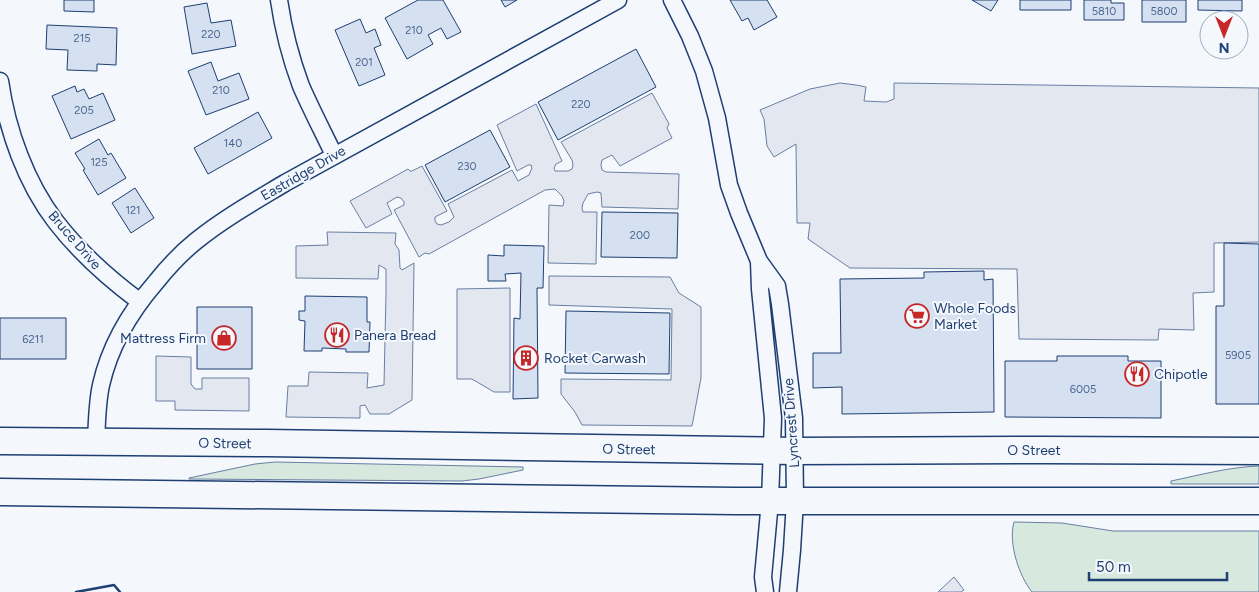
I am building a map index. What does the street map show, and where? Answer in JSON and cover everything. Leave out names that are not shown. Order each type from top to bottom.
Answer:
[{"type":"main road","name":"O Street","points":[[0,441],[276,443],[784,451],[1259,451]]},
{"type":"main road","points":[[0,492],[782,501],[1259,501]]},
{"type":"street","points":[[279,0],[291,54],[301,84],[334,155]]},
{"type":"street","name":"Eastridge Drive","points":[[96,442],[99,396],[108,361],[122,328],[139,301],[180,254],[195,241],[233,215],[334,155],[618,0]]},
{"type":"street","name":"Lyncrest Drive","points":[[672,0],[704,70],[717,118],[729,185],[759,261],[777,286],[780,304],[793,405],[784,451],[782,501],[764,584],[756,592]]},
{"type":"street","name":"Bruce Drive","points":[[0,81],[13,136],[22,162],[37,192],[56,222],[78,247],[106,275],[139,301]]},
{"type":"street","name":"Lyncrest Drive","points":[[759,261],[760,290],[773,410],[784,451],[782,501],[792,550],[788,592]]},
{"type":"shaded area","points":[[840,83],[866,87],[864,101],[886,102],[894,99],[894,83],[1259,88],[1259,242],[1214,243],[1214,292],[1193,293],[1194,330],[1159,329],[1158,340],[1019,339],[1017,269],[850,268],[808,239],[810,223],[797,223],[796,144],[774,157],[767,146],[764,119],[760,110],[810,89]]},
{"type":"shaded area","points":[[652,93],[669,124],[667,128],[672,138],[620,166],[612,155],[602,160],[602,170],[606,172],[679,174],[678,209],[602,207],[601,193],[588,194],[582,208],[583,212],[597,212],[596,264],[548,263],[549,205],[563,206],[564,201],[555,189],[545,190],[429,254],[425,253],[419,257],[394,210],[404,205],[401,198],[397,197],[387,203],[392,214],[366,228],[350,201],[408,169],[412,171],[422,166],[447,211],[435,217],[437,224],[441,225],[449,222],[454,217],[448,204],[512,170],[518,181],[529,175],[532,168],[531,165],[517,171],[497,125],[536,104],[562,161],[556,164],[555,171],[568,171],[572,169],[572,160],[561,142]]},
{"type":"shaded area","points":[[327,232],[396,233],[395,244],[399,250],[400,268],[402,270],[414,263],[412,400],[389,414],[370,414],[365,405],[360,406],[360,418],[286,417],[288,386],[308,386],[309,372],[368,373],[367,388],[384,385],[386,269],[379,265],[378,279],[296,278],[296,246],[328,245]]},
{"type":"shaded area","points":[[549,276],[670,277],[679,293],[701,307],[701,378],[692,426],[582,425],[561,394],[561,379],[671,380],[672,309],[549,305]]},
{"type":"shaded area","points":[[510,288],[510,392],[494,392],[472,379],[457,379],[457,289]]},
{"type":"shaded area","points":[[156,356],[191,357],[191,384],[195,389],[202,389],[202,378],[249,378],[249,411],[175,410],[175,401],[156,401]]},
{"type":"shaded area","points":[[275,462],[523,467],[523,470],[462,481],[189,479],[255,464]]},
{"type":"shaded area","points":[[1259,466],[1259,484],[1171,484],[1171,481],[1215,472]]},
{"type":"shaded area","points":[[1014,522],[1062,523],[1113,531],[1259,531],[1259,592],[1032,592],[1023,577],[1016,559],[1012,540]]},
{"type":"shaded area","points":[[954,577],[964,590],[961,592],[938,592]]},
{"type":"building","points":[[64,0],[94,0],[94,12],[64,11]]},
{"type":"building","points":[[418,0],[443,0],[461,32],[447,39],[441,28],[428,35],[433,44],[407,59],[385,18]]},
{"type":"building","points":[[501,0],[517,0],[505,7]]},
{"type":"building","points":[[730,0],[767,0],[777,17],[754,30],[748,18],[742,21]]},
{"type":"building","points":[[972,0],[998,0],[991,11]]},
{"type":"building","points":[[1020,0],[1071,0],[1071,10],[1020,10]]},
{"type":"building","points":[[1084,0],[1111,0],[1111,3],[1124,3],[1124,20],[1084,20]]},
{"type":"building","points":[[1142,0],[1186,0],[1186,22],[1142,22]]},
{"type":"building","points":[[1198,0],[1242,0],[1242,10],[1198,10]]},
{"type":"building","points":[[207,3],[211,23],[231,20],[236,46],[192,54],[184,7]]},
{"type":"building","points":[[360,19],[366,33],[375,29],[381,45],[374,48],[385,75],[359,86],[335,30]]},
{"type":"building","points":[[47,25],[117,28],[116,65],[97,64],[97,71],[67,70],[68,50],[46,49]]},
{"type":"building","points":[[636,49],[656,87],[558,140],[538,102]]},
{"type":"building","points":[[211,62],[218,81],[239,73],[249,99],[206,115],[188,71]]},
{"type":"building","points":[[75,86],[77,92],[84,89],[89,99],[103,93],[115,120],[71,139],[52,96]]},
{"type":"building","points":[[258,112],[272,138],[208,174],[194,148]]},
{"type":"building","points":[[490,130],[510,167],[445,202],[425,165]]},
{"type":"building","points":[[99,139],[108,155],[111,153],[126,178],[98,195],[75,153]]},
{"type":"building","points":[[135,188],[154,218],[131,233],[112,203]]},
{"type":"building","points":[[602,212],[678,213],[677,258],[601,257]]},
{"type":"building","points":[[1224,243],[1259,244],[1259,404],[1216,404],[1216,306],[1224,306]]},
{"type":"building","name":"Rocket Carwash","points":[[504,245],[544,246],[543,288],[537,288],[538,398],[513,399],[514,318],[520,319],[521,273],[505,274],[506,281],[488,281],[488,255],[504,256]]},
{"type":"building","name":"Whole Foods Market","points":[[984,271],[984,280],[993,279],[994,412],[842,414],[842,387],[813,388],[813,353],[841,353],[840,279],[924,278],[924,272]]},
{"type":"building","name":"Panera Bread","points":[[305,296],[367,297],[367,322],[370,322],[369,352],[346,352],[346,349],[322,348],[322,351],[304,351],[305,321],[299,320],[299,311],[305,311]]},
{"type":"building","name":"Mattress Firm","points":[[197,307],[252,307],[252,369],[197,369]]},
{"type":"building","points":[[566,311],[670,313],[669,374],[565,373]]},
{"type":"building","points":[[0,318],[66,318],[66,359],[0,359]]},
{"type":"building","points":[[1057,356],[1128,356],[1128,361],[1161,361],[1161,418],[1005,417],[1005,361],[1057,361]]},
{"type":"wall","points":[[76,592],[114,585],[120,592]]},
{"type":"place","name":"Whole Foods Market","points":[[917,316]]},
{"type":"place","name":"Panera Bread","points":[[337,335]]},
{"type":"place","name":"Mattress Firm","points":[[224,338]]},
{"type":"place","name":"Rocket Carwash","points":[[526,358]]},
{"type":"place","name":"Chipotle","points":[[1137,374]]}]
